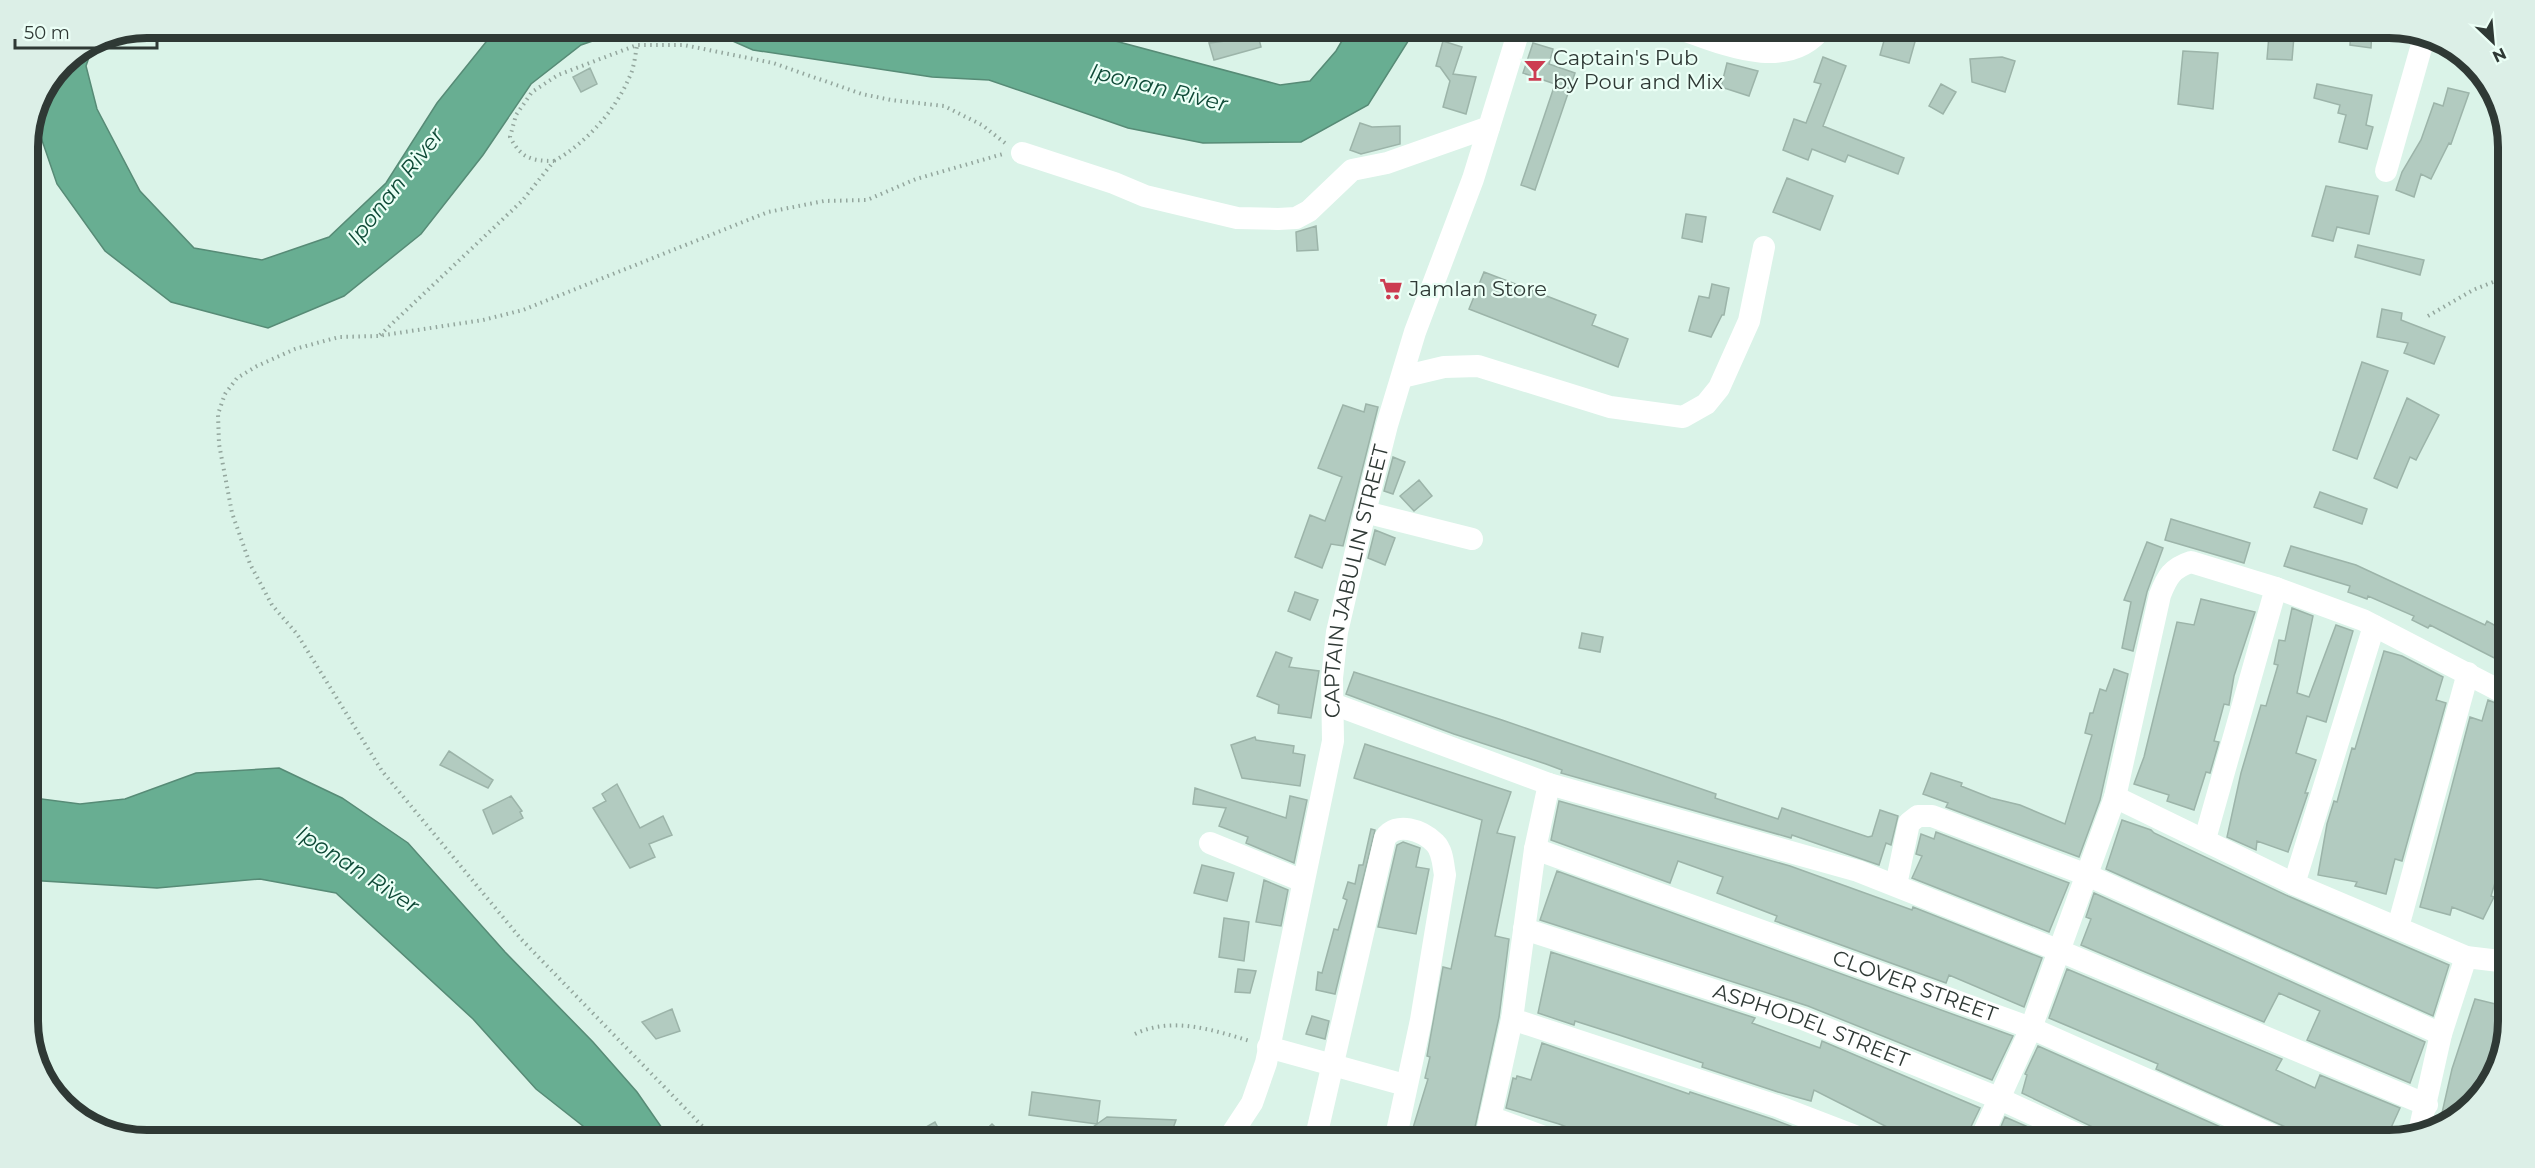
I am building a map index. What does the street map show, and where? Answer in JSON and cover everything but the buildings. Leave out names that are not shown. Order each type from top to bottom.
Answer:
[{"type":"street","name":"CAPTAIN JABULIN STREET","points":[[1234,1130],[1252,1103],[1266,1063],[1333,741],[1332,678],[1337,632],[1365,512],[1415,332],[1473,179],[1517,38]]},
{"type":"street","points":[[1706,38],[1737,49],[1768,52],[1807,42],[1811,38]]},
{"type":"street","points":[[2386,171],[2422,43]]},
{"type":"street","points":[[1022,153],[1114,183],[1145,196],[1237,218],[1296,218],[1309,212],[1352,170],[1387,163],[1489,127]]},
{"type":"street","points":[[1402,376],[1444,367],[1478,366],[1610,407],[1683,417],[1706,404],[1719,388],[1749,321],[1764,247]]},
{"type":"street","points":[[1365,512],[1472,539]]},
{"type":"street","points":[[1985,1130],[2031,1028],[2115,797],[2160,595],[2167,578],[2177,567],[2191,562],[2276,588],[2374,626],[2498,689]]},
{"type":"street","points":[[2205,839],[2276,588]]},
{"type":"street","points":[[2294,884],[2374,626]]},
{"type":"street","points":[[2398,927],[2468,673]]},
{"type":"street","points":[[1333,704],[1549,784],[1858,871],[2060,951],[2427,1105]]},
{"type":"street","points":[[1487,1130],[1512,1019],[1535,849],[1549,784]]},
{"type":"street","points":[[2115,797],[2294,884],[2466,957],[2498,955]]},
{"type":"street","points":[[1896,885],[1909,823],[1918,816],[1932,816],[2087,875],[2441,1034]]},
{"type":"street","points":[[1318,1130],[1385,838],[1390,831],[1399,828],[1418,832],[1435,843],[1442,857],[1445,875],[1421,1020],[1405,1084],[1397,1130]]},
{"type":"street","points":[[1210,843],[1303,881]]},
{"type":"street","name":"CLOVER STREET","points":[[1535,849],[2031,1028],[2260,1130]]},
{"type":"street","name":"ASPHODEL STREET","points":[[1524,929],[1803,1019],[1998,1098],[2067,1130]]},
{"type":"street","points":[[2421,1125],[2441,1034],[2466,957]]},
{"type":"street","points":[[1512,1019],[1777,1106],[1839,1130]]},
{"type":"street","points":[[1268,1047],[1405,1084]]},
{"type":"street","points":[[1490,1116],[1526,1130]]},
{"type":"path","points":[[554,161],[531,161],[517,151],[510,137],[516,115],[532,92],[558,75],[637,45],[684,45],[772,63],[891,100],[944,106],[982,125],[993,136],[1022,153]]},
{"type":"path","points":[[378,336],[522,201],[554,161],[568,154],[604,118],[630,78],[637,45]]},
{"type":"path","points":[[706,1130],[521,939],[382,771],[297,634],[272,605],[250,564],[232,513],[219,444],[218,414],[225,394],[237,378],[295,350],[339,337],[378,336],[483,320],[523,310],[768,212],[824,201],[867,200],[916,179],[1001,155],[1022,153]]},
{"type":"path","points":[[2428,316],[2473,290],[2497,280]]},
{"type":"path","points":[[1135,1034],[1148,1028],[1194,1026],[1268,1047]]},
{"type":"water","name":"Iponan River","points":[[489,38],[601,38],[581,45],[531,84],[483,155],[421,234],[344,296],[268,328],[171,302],[105,251],[57,184],[39,130],[46,105],[60,80],[90,53],[86,66],[97,109],[140,191],[194,248],[262,260],[329,237],[386,183],[437,103]]},
{"type":"water","name":"Iponan River","points":[[726,38],[1104,38],[1280,85],[1310,81],[1336,51],[1344,38],[1410,38],[1368,105],[1301,142],[1203,143],[1128,128],[989,80],[932,77],[753,50]]},
{"type":"water","name":"Iponan River","points":[[279,768],[342,798],[408,843],[505,952],[593,1042],[637,1092],[663,1130],[588,1130],[536,1089],[473,1019],[336,893],[260,879],[157,888],[38,881],[38,798],[80,804],[125,799],[196,773]]},
{"type":"place","name":"Captain's Pub by Pour and Mix","points":[[1535,70]]},
{"type":"place","name":"Jamlan Store","points":[[1391,289]]}]
